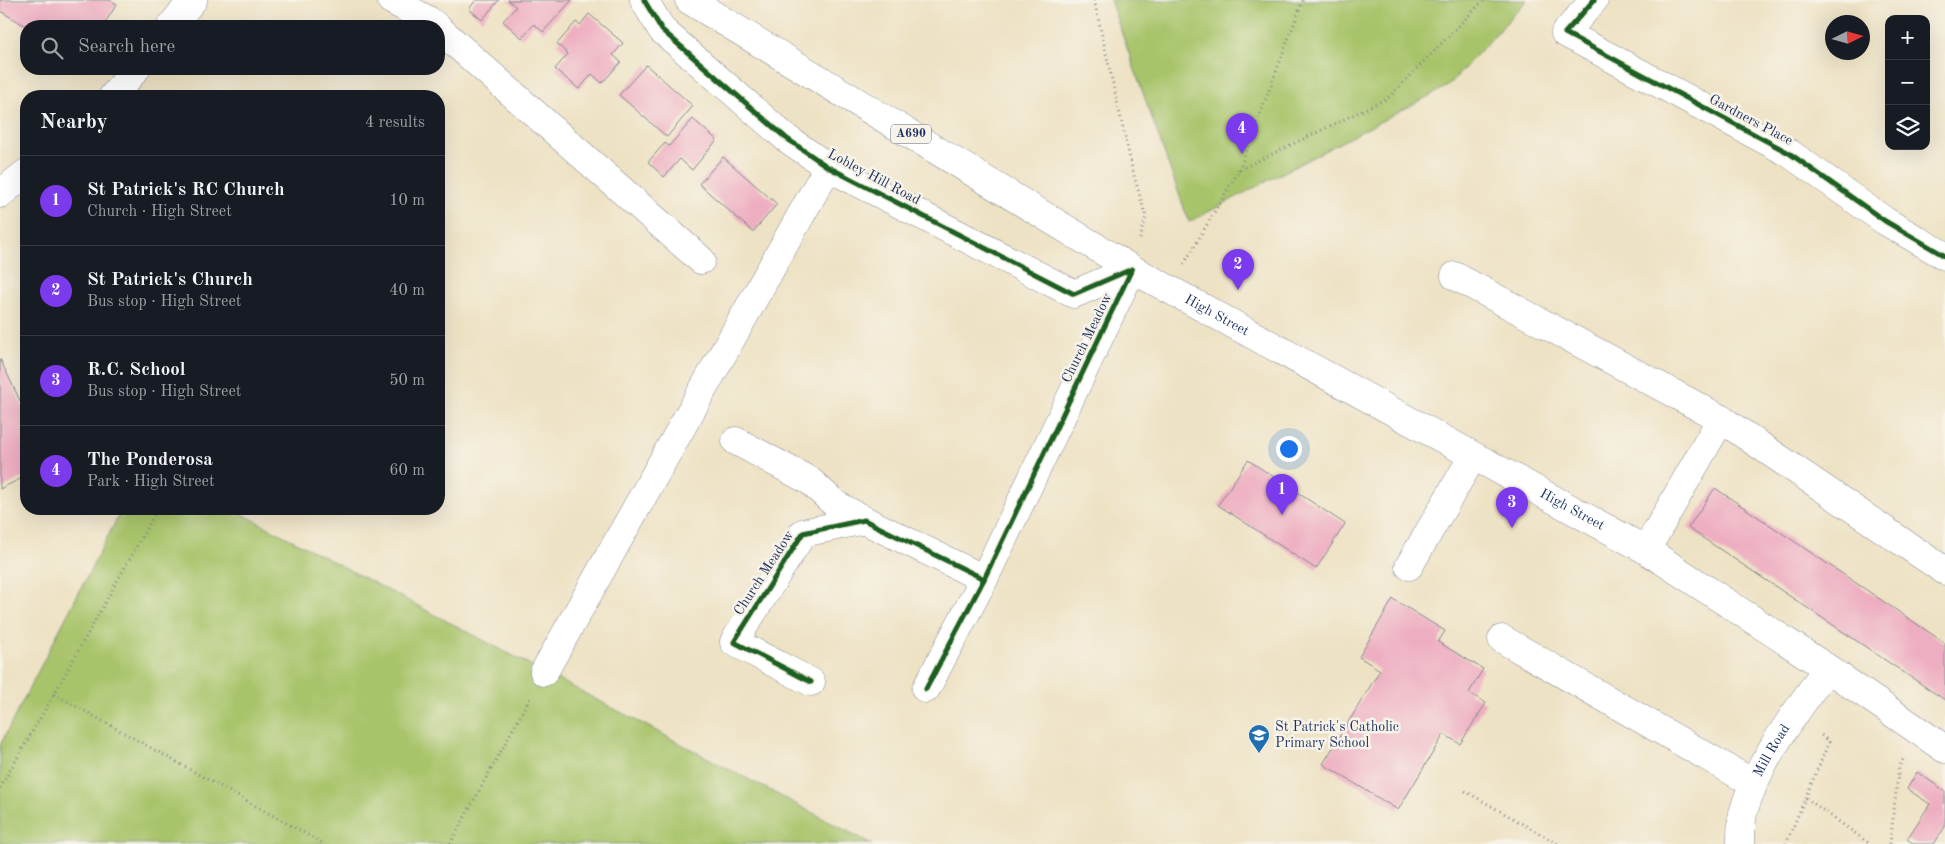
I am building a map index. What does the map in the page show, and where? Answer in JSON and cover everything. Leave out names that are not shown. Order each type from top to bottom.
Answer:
[{"type":"street","points":[[176,20],[193,0]]},
{"type":"street","points":[[392,0],[428,20]]},
{"type":"street","name":"Lobley Hill Road","points":[[644,0],[662,30],[786,138],[828,167],[1074,294],[1132,269]]},
{"type":"street","name":"A690","points":[[689,0],[1132,269]]},
{"type":"street","name":"Gardners Place","points":[[1594,0],[1565,33],[1789,153],[1885,221],[1945,256]]},
{"type":"street","points":[[445,34],[701,260]]},
{"type":"street","points":[[118,90],[131,75]]},
{"type":"street","points":[[544,672],[828,167]]},
{"type":"street","points":[[0,194],[20,179]]},
{"type":"street","name":"High Street","points":[[1132,269],[1646,550],[1827,668],[1945,749]]},
{"type":"street","name":"Church Meadow","points":[[926,689],[984,578],[1132,269]]},
{"type":"street","points":[[1455,276],[1721,419],[1945,571]]},
{"type":"street","points":[[1646,550],[1721,419]]},
{"type":"street","points":[[736,441],[810,481],[835,504],[984,578]]},
{"type":"street","points":[[1409,566],[1473,456]]},
{"type":"street","name":"Church Meadow","points":[[811,682],[734,642],[803,533],[864,520]]},
{"type":"street","points":[[1502,639],[1753,783]]},
{"type":"street","name":"Mill Road","points":[[1741,844],[1742,815],[1753,783],[1827,668]]},
{"type":"path","points":[[1094,0],[1133,172],[1146,217],[1132,269]]},
{"type":"path","points":[[1170,289],[1239,170],[1302,0]]},
{"type":"path","points":[[1239,170],[1388,98],[1484,0]]},
{"type":"path","points":[[0,788],[154,515]]},
{"type":"path","points":[[450,844],[544,672]]},
{"type":"path","points":[[54,694],[324,844]]},
{"type":"path","points":[[1786,844],[1829,742],[1797,712]]},
{"type":"path","points":[[1890,844],[1899,766],[1920,732]]},
{"type":"path","points":[[1465,791],[1558,844]]},
{"type":"path","points":[[1806,798],[1870,844]]},
{"type":"green space","points":[[1110,0],[1527,0],[1448,86],[1189,222]]},
{"type":"green space","points":[[119,515],[244,515],[872,844],[0,844],[0,745]]},
{"type":"building","points":[[0,0],[110,0],[117,4],[107,20],[20,20],[20,23],[0,11]]},
{"type":"building","points":[[476,0],[499,0],[482,20],[469,9]]},
{"type":"building","points":[[508,0],[572,0],[543,32],[534,24],[522,38],[503,21],[516,7]]},
{"type":"building","points":[[589,14],[623,43],[613,55],[621,62],[602,83],[592,74],[579,89],[555,69],[568,54],[557,44],[576,22],[580,25]]},
{"type":"building","points":[[646,65],[693,106],[667,137],[619,95]]},
{"type":"building","points":[[693,119],[717,140],[692,170],[680,159],[664,177],[648,162],[665,143],[669,146]]},
{"type":"building","points":[[723,157],[777,204],[753,232],[699,184]]},
{"type":"building","points":[[0,359],[20,401],[20,479],[0,489]]},
{"type":"building","points":[[1248,460],[1345,524],[1316,569],[1218,505]]},
{"type":"building","points":[[1715,488],[1945,643],[1945,700],[1688,528]]},
{"type":"building","points":[[1393,599],[1445,631],[1438,642],[1483,669],[1469,693],[1486,703],[1460,744],[1444,734],[1398,810],[1323,764],[1380,670],[1359,657]]},
{"type":"building","points":[[1917,772],[1945,791],[1945,827],[1934,844],[1914,844],[1907,839],[1930,804],[1907,789]]},
{"type":"cycle path","points":[[644,0],[662,30],[786,138],[828,167],[1074,294],[1132,269]]},
{"type":"cycle path","points":[[1594,0],[1565,33],[1789,153],[1885,221],[1945,256]]},
{"type":"cycle path","points":[[926,689],[984,579],[1132,269]]},
{"type":"cycle path","points":[[811,682],[734,642],[803,533],[864,520],[984,579]]},
{"type":"place","name":"The Ponderosa","points":[[1242,154]]},
{"type":"place","name":"St Patrick's Church","points":[[1238,290]]},
{"type":"place","name":"St Patrick's RC Church","points":[[1282,515]]},
{"type":"place","name":"R.C. School","points":[[1512,528]]},
{"type":"place","name":"St Patrick's Catholic Primary School","points":[[1259,754]]}]
